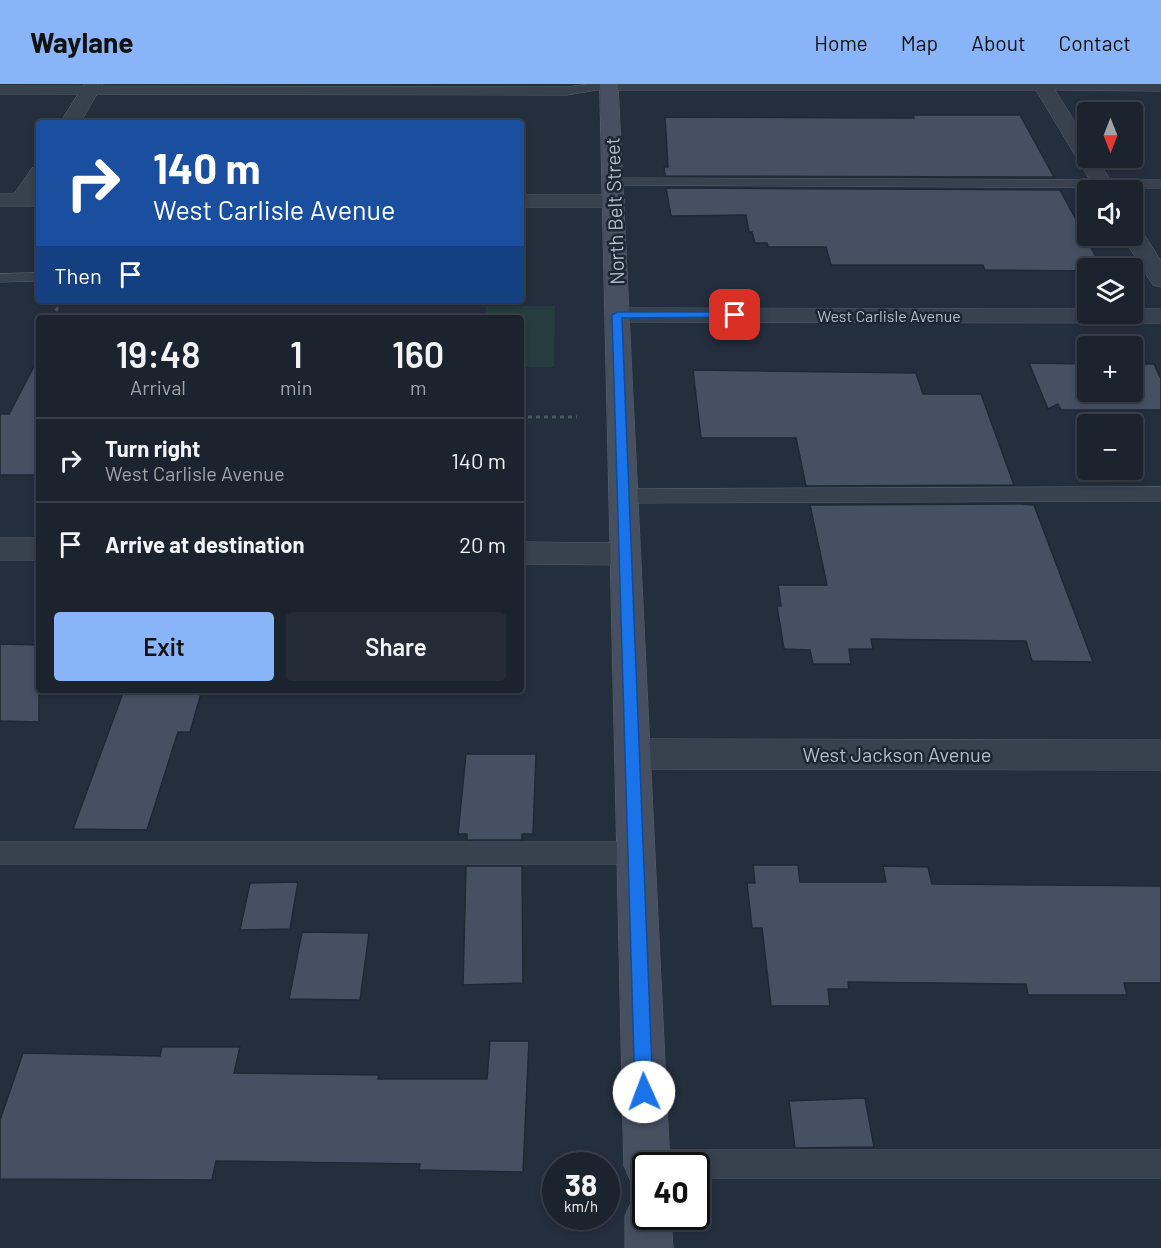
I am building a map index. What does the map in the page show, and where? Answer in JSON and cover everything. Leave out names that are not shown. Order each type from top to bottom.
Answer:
[{"type":"street","points":[[609,84],[1161,85]]},
{"type":"street","name":"North Belt Street","points":[[609,84],[647,1152]]},
{"type":"street","points":[[1042,85],[1099,180]]},
{"type":"street","points":[[72,120],[93,87]]},
{"type":"street","points":[[20,200],[36,176]]},
{"type":"street","points":[[524,201],[613,192]]},
{"type":"street","points":[[1140,246],[1161,280]]},
{"type":"street","name":"West Carlisle Avenue","points":[[617,315],[1161,316]]},
{"type":"street","points":[[0,549],[36,549]]},
{"type":"street","points":[[524,553],[626,554]]},
{"type":"street","name":"West Jackson Avenue","points":[[632,754],[1161,755]]},
{"type":"street","points":[[648,1230],[649,1248]]},
{"type":"lane","points":[[0,90],[93,87],[567,91],[609,84]]},
{"type":"lane","points":[[1143,185],[1161,184]]},
{"type":"lane","points":[[613,192],[1077,188]]},
{"type":"lane","points":[[0,278],[36,277]]},
{"type":"lane","points":[[623,496],[1161,494]]},
{"type":"lane","points":[[0,853],[636,853]]},
{"type":"lane","points":[[710,1165],[1161,1164]]},
{"type":"path","points":[[524,417],[577,417]]},
{"type":"green space","points":[[486,306],[555,306],[554,367],[524,367],[524,315],[485,315]]},
{"type":"building","points":[[913,115],[1020,115],[1054,177],[665,176],[664,167],[668,167],[665,117],[914,118]]},
{"type":"building","points":[[666,188],[1060,190],[1077,222],[1077,246],[1090,246],[1097,258],[1077,258],[1077,271],[985,270],[983,265],[831,265],[826,247],[768,247],[767,243],[755,243],[752,232],[749,232],[746,215],[671,216]]},
{"type":"building","points":[[36,363],[36,475],[0,475],[0,414],[9,414]]},
{"type":"building","points":[[1029,363],[1077,364],[1077,402],[1143,402],[1143,364],[1154,364],[1161,379],[1161,410],[1061,410],[1058,404],[1048,409]]},
{"type":"building","points":[[693,370],[916,373],[923,394],[981,394],[1014,485],[806,486],[796,438],[701,438]]},
{"type":"building","points":[[810,505],[1034,505],[1093,662],[1032,661],[1026,641],[871,639],[873,649],[849,649],[851,664],[813,664],[810,650],[784,649],[777,606],[781,606],[778,585],[827,585]]},
{"type":"building","points":[[0,644],[36,645],[36,693],[39,693],[39,722],[0,721]]},
{"type":"building","points":[[123,693],[201,693],[190,732],[178,732],[147,830],[73,829]]},
{"type":"building","points":[[466,754],[536,754],[533,834],[522,834],[522,840],[467,840],[467,834],[458,834]]},
{"type":"building","points":[[753,865],[798,865],[800,882],[886,882],[883,866],[928,867],[932,884],[1161,886],[1161,983],[1124,983],[1127,995],[1028,995],[1026,984],[848,982],[849,989],[828,989],[830,1006],[771,1006],[762,928],[752,928],[747,883],[755,883]]},
{"type":"building","points":[[466,866],[522,866],[523,983],[463,985]]},
{"type":"building","points":[[298,882],[290,929],[240,930],[250,883]]},
{"type":"building","points":[[302,932],[369,933],[360,1000],[289,999]]},
{"type":"building","points":[[490,1041],[529,1041],[523,1172],[419,1170],[420,1164],[216,1161],[212,1180],[0,1179],[0,1120],[23,1053],[160,1056],[162,1047],[240,1047],[234,1073],[379,1075],[378,1079],[487,1079]]},
{"type":"building","points":[[865,1098],[874,1147],[795,1148],[789,1101]]},
{"type":"route","points":[[644,1092],[617,315],[735,315]]}]
